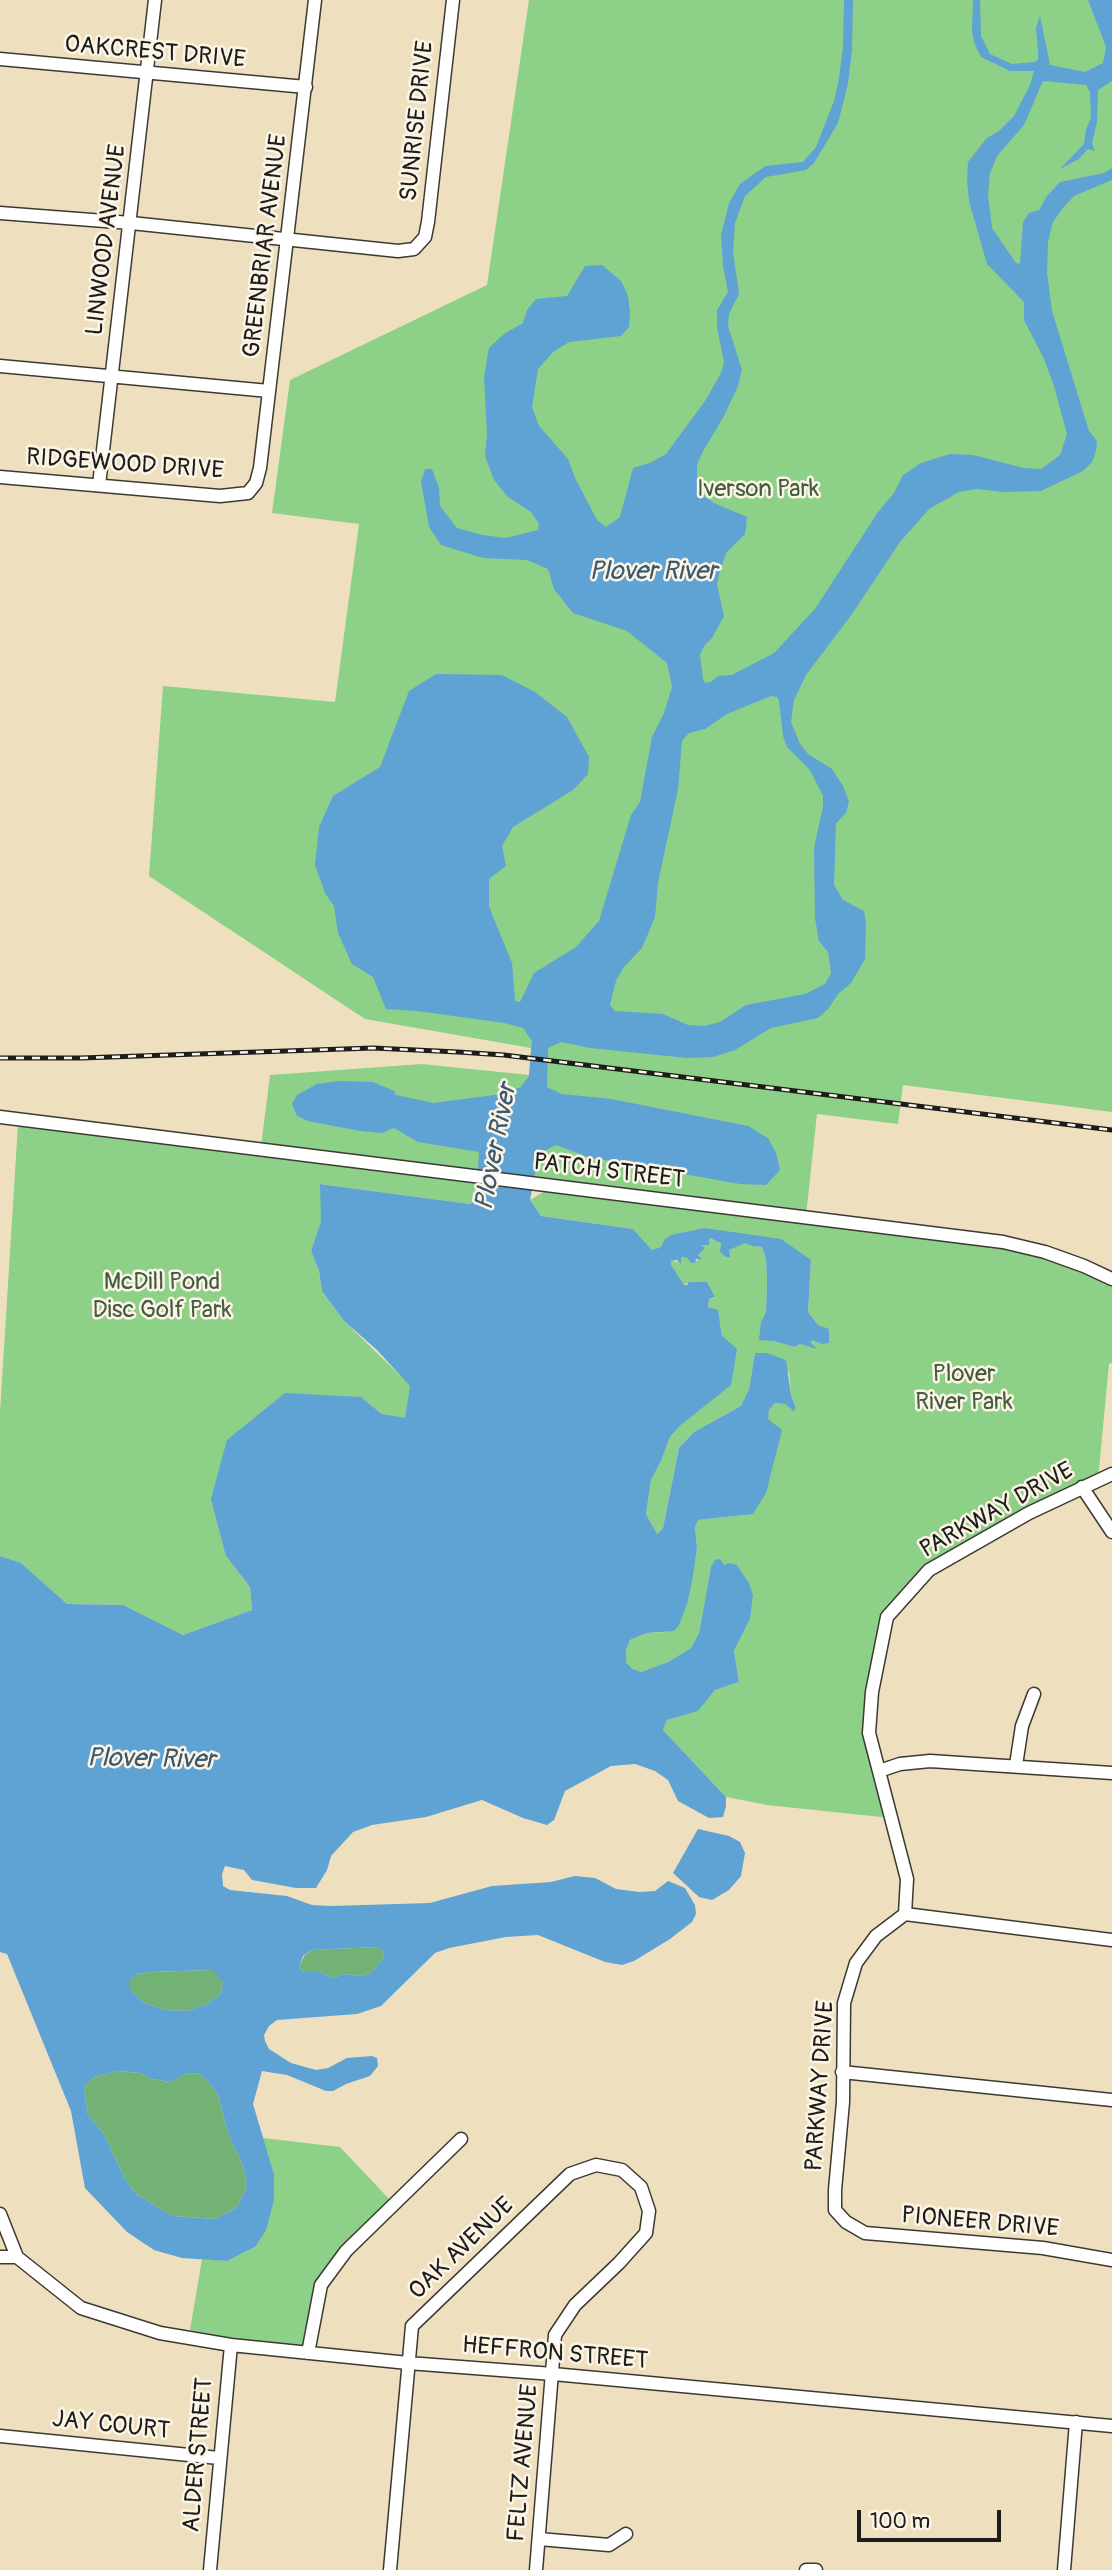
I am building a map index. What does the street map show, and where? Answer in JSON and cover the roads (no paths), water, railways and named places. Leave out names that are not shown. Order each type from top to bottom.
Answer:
[{"type":"street","name":"LINWOOD AVENUE","points":[[99,485],[155,0]]},
{"type":"street","name":"GREENBRIAR AVENUE","points":[[248,493],[256,483],[260,468],[316,0]]},
{"type":"street","name":"SUNRISE DRIVE","points":[[287,239],[398,251],[411,251],[420,245],[428,222],[453,0]]},
{"type":"street","name":"OAKCREST DRIVE","points":[[0,59],[306,87]]},
{"type":"street","points":[[0,213],[287,239]]},
{"type":"street","points":[[0,366],[269,391]]},
{"type":"street","name":"RIDGEWOOD DRIVE","points":[[0,477],[220,496],[248,493]]},
{"type":"street","name":"PATCH STREET","points":[[0,1117],[1003,1242],[1045,1252],[1112,1279]]},
{"type":"street","name":"PARKWAY DRIVE","points":[[846,2222],[835,2210],[843,2102],[844,2003],[856,1963],[876,1936],[905,1914],[907,1879],[869,1733],[875,1670],[887,1617],[929,1570],[1029,1513],[1112,1474]]},
{"type":"street","points":[[1082,1487],[1112,1532]]},
{"type":"street","points":[[1016,1765],[1022,1726],[1034,1694]]},
{"type":"street","points":[[879,1772],[900,1764],[930,1760],[1112,1773]]},
{"type":"street","points":[[905,1914],[1112,1940]]},
{"type":"street","points":[[842,2073],[1112,2100]]},
{"type":"street","points":[[308,2353],[321,2285],[346,2251],[461,2139]]},
{"type":"street","name":"OAK AVENUE","points":[[390,2570],[412,2326],[570,2174],[596,2165],[622,2169],[641,2187]]},
{"type":"street","name":"FELTZ AVENUE","points":[[536,2570],[555,2335],[575,2305],[646,2233],[649,2211],[641,2187]]},
{"type":"street","points":[[0,2214],[17,2257],[0,2257]]},
{"type":"street","name":"PIONEER DRIVE","points":[[846,2222],[865,2233],[1043,2248],[1112,2260]]},
{"type":"street","name":"HEFFRON STREET","points":[[17,2257],[81,2308],[160,2333],[231,2345],[1112,2426]]},
{"type":"street","name":"ALDER STREET","points":[[210,2570],[231,2345]]},
{"type":"street","points":[[1063,2570],[1076,2422]]},
{"type":"street","name":"JAY COURT","points":[[0,2436],[219,2458]]},
{"type":"street","points":[[539,2539],[609,2545],[626,2534]]},
{"type":"street","points":[[806,2570],[816,2570]]},
{"type":"water","name":"Plover River","points":[[844,0],[853,0],[848,84],[838,123],[814,163],[806,170],[766,177],[745,196],[735,223],[733,252],[739,294],[729,314],[728,326],[742,370],[738,386],[724,416],[697,465],[697,483],[701,494],[714,503],[747,517],[745,534],[726,553],[720,571],[717,584],[724,616],[700,655],[705,683],[718,676],[732,675],[774,653],[815,609],[878,512],[894,493],[903,475],[921,463],[950,454],[973,455],[1024,468],[1041,469],[1060,455],[1067,434],[1054,386],[1024,320],[1024,302],[987,264],[969,201],[967,180],[968,162],[987,138],[999,131],[1014,116],[1034,71],[1010,71],[981,57],[972,32],[973,0],[980,0],[981,36],[990,54],[1012,64],[1038,60],[1036,28],[1040,16],[1050,65],[1085,72],[1103,63],[1106,47],[1088,0],[1112,0],[1112,81],[1098,90],[1097,122],[1092,143],[1095,151],[1088,149],[1079,159],[1060,169],[1084,144],[1091,118],[1090,92],[1086,85],[1043,81],[1024,125],[997,156],[990,173],[988,195],[992,228],[1016,263],[1020,264],[1023,222],[1029,213],[1039,210],[1060,182],[1104,173],[1112,168],[1112,180],[1074,196],[1062,209],[1053,222],[1048,242],[1047,273],[1052,311],[1089,431],[1097,441],[1092,462],[1083,471],[1041,491],[1004,492],[976,489],[959,492],[929,509],[900,542],[852,614],[806,675],[794,700],[791,722],[800,744],[808,754],[832,769],[849,801],[846,813],[836,823],[834,885],[843,900],[864,911],[866,923],[865,959],[851,983],[838,994],[828,1009],[818,1018],[771,1028],[735,1050],[713,1057],[687,1058],[590,1048],[561,1042],[548,1048],[547,1087],[562,1094],[611,1099],[748,1126],[768,1138],[776,1153],[780,1170],[766,1185],[740,1184],[588,1157],[556,1145],[539,1154],[530,1200],[541,1216],[633,1229],[652,1250],[661,1247],[664,1240],[671,1235],[704,1228],[781,1239],[811,1260],[808,1312],[818,1325],[829,1329],[829,1343],[822,1344],[812,1340],[811,1343],[817,1349],[800,1344],[794,1347],[759,1340],[761,1322],[766,1312],[767,1281],[766,1259],[762,1247],[745,1243],[729,1250],[730,1257],[726,1257],[720,1252],[721,1244],[711,1238],[709,1245],[701,1245],[705,1248],[698,1255],[702,1260],[696,1259],[695,1263],[691,1263],[687,1258],[681,1257],[681,1264],[677,1260],[671,1261],[684,1285],[689,1282],[707,1282],[715,1297],[709,1299],[708,1307],[718,1310],[722,1336],[737,1349],[731,1385],[682,1424],[670,1437],[651,1480],[646,1514],[657,1534],[663,1528],[679,1448],[694,1432],[741,1406],[749,1389],[755,1353],[767,1353],[786,1360],[791,1395],[796,1408],[794,1411],[785,1404],[775,1403],[769,1410],[768,1419],[782,1430],[766,1493],[753,1514],[698,1520],[695,1527],[697,1547],[693,1576],[679,1625],[674,1631],[647,1633],[630,1640],[626,1650],[626,1662],[632,1669],[641,1672],[668,1662],[691,1648],[699,1633],[711,1567],[715,1560],[720,1559],[724,1565],[737,1565],[749,1583],[753,1595],[750,1619],[734,1651],[739,1682],[715,1690],[698,1711],[667,1720],[663,1730],[726,1797],[723,1817],[709,1818],[678,1801],[668,1780],[655,1771],[635,1764],[611,1766],[565,1791],[554,1820],[547,1825],[482,1800],[426,1817],[372,1825],[353,1832],[331,1856],[327,1870],[316,1888],[296,1888],[252,1880],[244,1870],[225,1866],[222,1874],[223,1886],[230,1890],[287,1896],[312,1905],[331,1906],[430,1903],[492,1886],[551,1882],[575,1876],[595,1878],[616,1889],[639,1892],[655,1891],[668,1881],[685,1888],[695,1905],[696,1914],[692,1922],[670,1939],[634,1961],[622,1965],[605,1962],[538,1935],[506,1937],[435,1953],[381,2006],[357,2014],[277,2020],[269,2026],[264,2035],[265,2041],[269,2049],[291,2063],[316,2070],[328,2068],[347,2058],[372,2056],[377,2058],[378,2066],[370,2076],[333,2091],[326,2091],[287,2075],[262,2071],[253,2104],[274,2174],[274,2200],[266,2230],[255,2247],[227,2261],[182,2258],[154,2250],[127,2232],[85,2188],[71,2111],[7,1954],[0,1952],[0,1556],[21,1563],[67,1604],[123,1605],[183,1635],[252,1610],[250,1587],[226,1556],[211,1499],[227,1440],[285,1393],[361,1397],[382,1414],[405,1418],[410,1386],[377,1350],[344,1321],[322,1291],[319,1271],[311,1251],[321,1221],[320,1184],[470,1204],[476,1198],[479,1152],[418,1142],[394,1128],[382,1133],[308,1121],[297,1116],[292,1104],[297,1095],[317,1084],[339,1081],[373,1082],[394,1091],[396,1095],[433,1103],[502,1094],[521,1087],[529,1076],[532,1041],[523,1028],[504,1023],[386,1009],[373,977],[352,964],[338,933],[334,906],[325,893],[315,865],[319,827],[333,796],[380,767],[409,691],[436,674],[502,675],[535,692],[567,717],[589,757],[588,774],[573,790],[513,827],[502,846],[506,866],[489,879],[489,907],[512,963],[515,1001],[520,1002],[534,973],[576,947],[599,921],[631,815],[640,802],[652,737],[664,713],[672,687],[667,663],[627,631],[573,613],[554,589],[548,569],[527,560],[483,558],[441,545],[429,527],[421,482],[425,469],[432,469],[439,488],[440,506],[457,528],[506,538],[538,530],[539,524],[531,512],[508,497],[494,480],[485,456],[487,434],[484,377],[489,348],[504,334],[523,323],[527,310],[536,299],[567,296],[585,266],[602,265],[621,281],[628,296],[629,327],[621,336],[569,342],[553,352],[538,369],[532,407],[539,426],[568,459],[597,520],[606,527],[620,517],[633,468],[666,454],[705,401],[721,373],[724,362],[717,327],[717,310],[728,292],[721,235],[729,203],[740,184],[758,171],[766,166],[803,162],[816,147],[834,101],[843,47]],"holes":[[[771,696],[777,697],[787,747],[810,770],[823,796],[814,848],[815,918],[819,941],[828,952],[831,973],[825,984],[805,994],[746,1005],[720,1022],[704,1026],[688,1025],[663,1014],[615,1011],[610,1005],[616,981],[623,968],[642,948],[655,917],[658,883],[678,789],[682,741],[689,733],[705,729],[727,714]],[[378,1947],[384,1952],[383,1959],[371,1973],[360,1976],[344,1974],[333,1978],[320,1972],[304,1972],[299,1968],[303,1956],[312,1950]],[[213,1970],[223,1983],[220,1995],[207,2004],[187,2011],[164,2010],[143,2002],[130,1990],[130,1981],[135,1975]],[[118,2071],[140,2073],[152,2079],[170,2082],[188,2073],[199,2074],[208,2081],[218,2095],[228,2133],[244,2168],[247,2187],[236,2208],[215,2219],[172,2216],[136,2194],[125,2179],[104,2134],[88,2115],[84,2087],[94,2077]]]},
{"type":"water","points":[[698,1829],[729,1836],[740,1842],[745,1853],[741,1876],[729,1890],[712,1900],[699,1897],[673,1873]]},
{"type":"railway","points":[[0,1058],[81,1058],[373,1048],[458,1052],[504,1055],[1112,1130]]},
{"type":"park label","name":"Iverson Park","points":[[758,490]]},
{"type":"park label","name":"McDill Pond Disc Golf Park","points":[[162,1297]]},
{"type":"park label","name":"Plover River Park","points":[[964,1389]]}]
